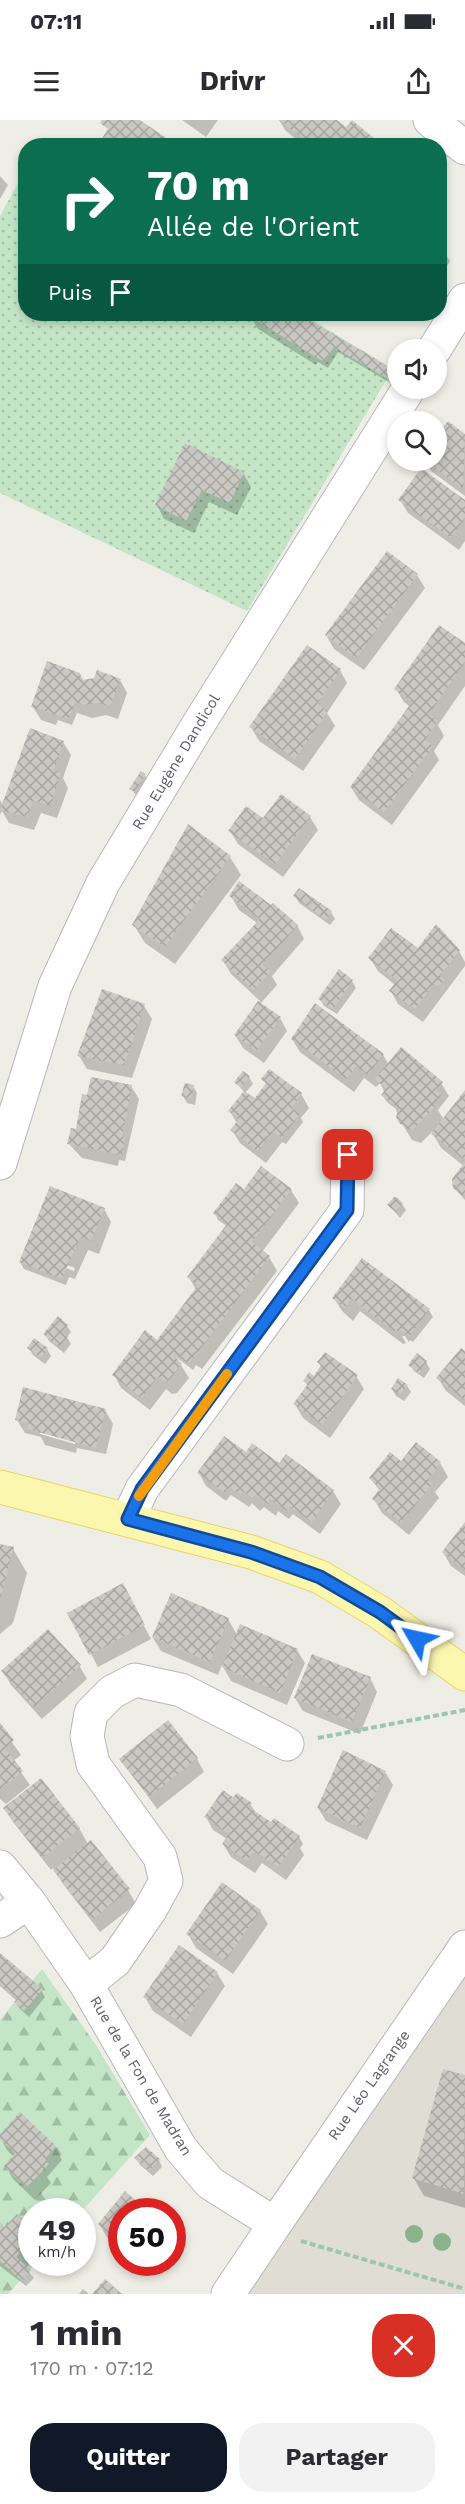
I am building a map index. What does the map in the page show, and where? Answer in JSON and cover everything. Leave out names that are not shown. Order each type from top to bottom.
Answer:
[{"type":"main road","points":[[0,1487],[251,1552],[320,1577],[380,1612],[465,1674]]},
{"type":"street","points":[[430,120],[465,148]]},
{"type":"street","points":[[441,339],[465,300]]},
{"type":"street","name":"Rue Eugène Dandicol","points":[[0,1163],[55,986],[103,883],[198,725],[402,399]]},
{"type":"street","points":[[128,1519],[142,1489],[347,1210],[348,1155]]},
{"type":"street","points":[[86,1984],[115,1961],[150,1910],[166,1881],[160,1857],[93,1764],[87,1736],[91,1713],[111,1692],[135,1680],[181,1690],[288,1744]]},
{"type":"street","name":"Rue de la Fon de Madran","points":[[0,1867],[29,1902],[86,1984],[181,2149],[210,2183],[286,2232]]},
{"type":"street","points":[[0,1921],[29,1902]]},
{"type":"street","name":"Rue Léo Lagrange","points":[[286,2232],[465,1947]]},
{"type":"street","points":[[228,2294],[286,2232]]},
{"type":"path","points":[[288,1744],[465,1710]]},
{"type":"path","points":[[286,2232],[465,2289]]},
{"type":"shaded area","points":[[465,1947],[465,2294],[228,2294]]},
{"type":"green space","points":[[18,183],[18,321],[314,321],[387,365],[387,379],[247,611],[0,493],[0,216]]},
{"type":"green space","points":[[42,1969],[96,2045],[150,2135],[94,2198],[18,2198],[18,2276],[24,2276],[8,2294],[0,2294],[0,2020]]},
{"type":"building","points":[[102,120],[140,120],[166,138],[102,138],[108,129],[100,123]]},
{"type":"building","points":[[279,120],[337,120],[346,127],[352,120],[374,138],[302,138]]},
{"type":"building","points":[[257,321],[311,321],[387,365],[387,378],[334,347],[324,362]]},
{"type":"building","points":[[447,422],[465,434],[463,489],[439,471],[447,471]]},
{"type":"building","points":[[185,443],[244,472],[230,503],[202,490],[186,521],[155,505]]},
{"type":"building","points":[[419,471],[425,471],[465,500],[465,518],[451,538],[398,500]]},
{"type":"building","points":[[387,551],[418,574],[356,658],[325,635]]},
{"type":"building","points":[[439,625],[465,643],[465,662],[429,714],[438,721],[425,740],[433,746],[384,812],[350,787],[412,702],[394,689]]},
{"type":"building","points":[[307,645],[341,669],[317,704],[328,711],[295,759],[249,727]]},
{"type":"building","points":[[47,661],[80,673],[82,680],[94,678],[97,670],[121,679],[110,706],[97,703],[84,705],[75,702],[69,719],[31,707]]},
{"type":"building","points":[[30,728],[64,741],[54,770],[61,773],[50,806],[33,801],[27,817],[0,810]]},
{"type":"building","points":[[141,771],[146,774],[135,792],[129,789]]},
{"type":"building","points":[[281,794],[311,816],[275,864],[228,831],[246,806],[263,818]]},
{"type":"building","points":[[188,824],[231,856],[165,947],[132,925]]},
{"type":"building","points":[[239,881],[271,905],[273,903],[298,925],[262,965],[271,971],[253,990],[221,960],[260,919],[229,896]]},
{"type":"building","points":[[299,888],[332,911],[326,920],[293,896]]},
{"type":"building","points":[[436,924],[460,950],[440,976],[444,980],[439,986],[434,984],[415,1009],[389,991],[397,980],[368,958],[391,928],[418,948]]},
{"type":"building","points":[[339,969],[353,980],[333,1009],[318,999]]},
{"type":"building","points":[[102,989],[145,1004],[124,1065],[77,1056]]},
{"type":"building","points":[[258,1001],[281,1017],[256,1051],[234,1035]]},
{"type":"building","points":[[315,1003],[384,1054],[368,1075],[356,1066],[346,1079],[291,1039]]},
{"type":"building","points":[[401,1047],[443,1082],[436,1090],[441,1095],[434,1104],[436,1105],[413,1130],[399,1123],[396,1117],[399,1109],[381,1095],[386,1089],[375,1079]]},
{"type":"building","points":[[269,1069],[302,1093],[291,1108],[300,1114],[282,1138],[273,1132],[258,1151],[230,1130],[239,1119],[228,1111],[244,1091],[255,1098],[266,1083],[261,1079]]},
{"type":"building","points":[[243,1071],[250,1076],[241,1088],[234,1082]]},
{"type":"building","points":[[91,1077],[132,1085],[122,1137],[125,1137],[122,1155],[67,1144],[71,1128],[76,1129],[82,1094],[87,1095]]},
{"type":"building","points":[[185,1083],[194,1085],[191,1099],[181,1096]]},
{"type":"building","points":[[465,1090],[465,1160],[431,1134]]},
{"type":"building","points":[[465,1162],[465,1195],[461,1195],[453,1188],[452,1179]]},
{"type":"building","points":[[261,1166],[292,1189],[252,1242],[270,1256],[189,1364],[176,1354],[174,1357],[182,1363],[170,1380],[164,1381],[158,1376],[142,1398],[112,1375],[145,1330],[157,1340],[198,1285],[187,1277],[227,1224],[213,1213],[236,1183],[244,1189]]},
{"type":"building","points":[[50,1186],[105,1208],[91,1241],[80,1237],[62,1279],[19,1262]]},
{"type":"building","points":[[395,1196],[403,1203],[396,1212],[387,1205]]},
{"type":"building","points":[[362,1258],[430,1309],[409,1336],[400,1330],[394,1331],[352,1299],[345,1308],[332,1298]]},
{"type":"building","points":[[58,1316],[68,1325],[62,1332],[68,1336],[59,1347],[43,1334]]},
{"type":"building","points":[[34,1338],[48,1348],[41,1358],[27,1348]]},
{"type":"building","points":[[461,1348],[465,1351],[465,1400],[436,1378]]},
{"type":"building","points":[[325,1352],[358,1375],[322,1425],[293,1404],[308,1384],[303,1381],[309,1372],[314,1376],[321,1365],[317,1362]]},
{"type":"building","points":[[417,1353],[427,1361],[419,1373],[408,1365]]},
{"type":"building","points":[[398,1378],[408,1385],[400,1395],[391,1389]]},
{"type":"building","points":[[23,1387],[106,1409],[96,1448],[27,1429],[29,1423],[15,1420]]},
{"type":"building","points":[[224,1436],[246,1452],[252,1443],[279,1463],[286,1454],[334,1490],[312,1522],[290,1506],[287,1511],[270,1499],[268,1504],[256,1494],[252,1499],[244,1491],[241,1495],[229,1487],[225,1493],[197,1473]]},
{"type":"building","points":[[416,1442],[441,1462],[428,1480],[432,1484],[401,1523],[372,1499],[380,1488],[369,1478],[390,1452],[401,1461]]},
{"type":"building","points":[[465,1522],[465,1570],[442,1552]]},
{"type":"building","points":[[0,1544],[14,1547],[1,1597],[0,1597]]},
{"type":"building","points":[[123,1583],[145,1625],[89,1655],[67,1613]]},
{"type":"building","points":[[171,1593],[229,1618],[210,1662],[152,1637]]},
{"type":"building","points":[[240,1624],[298,1649],[280,1693],[222,1667]]},
{"type":"building","points":[[48,1629],[81,1665],[34,1707],[1,1671]]},
{"type":"building","points":[[312,1654],[371,1677],[352,1722],[294,1698]]},
{"type":"building","points":[[168,1720],[198,1758],[149,1797],[119,1759]]},
{"type":"building","points":[[0,1723],[14,1740],[5,1748],[23,1771],[0,1789]]},
{"type":"building","points":[[343,1750],[386,1771],[360,1828],[317,1808]]},
{"type":"building","points":[[41,1778],[80,1828],[42,1858],[3,1808]]},
{"type":"building","points":[[223,1790],[233,1797],[237,1793],[252,1803],[249,1807],[271,1822],[274,1818],[300,1836],[278,1867],[254,1851],[247,1861],[222,1844],[229,1834],[204,1817]]},
{"type":"building","points":[[91,1840],[130,1889],[92,1920],[53,1870]]},
{"type":"building","points":[[222,1882],[261,1910],[225,1961],[186,1934]]},
{"type":"building","points":[[179,1945],[218,1972],[183,2024],[143,1997]]},
{"type":"building","points":[[0,1953],[43,1989],[24,2011],[14,2002],[17,1999],[0,1984]]},
{"type":"building","points":[[443,2069],[465,2075],[464,2194],[412,2178]]},
{"type":"building","points":[[20,2112],[56,2146],[45,2159],[49,2164],[26,2188],[4,2166],[15,2153],[0,2139],[0,2134]]},
{"type":"building","points":[[146,2147],[160,2159],[149,2171],[134,2158]]},
{"type":"building","points":[[125,2191],[133,2198],[119,2198]]},
{"type":"building","points":[[108,2212],[108,2233],[98,2224]]},
{"type":"building","points":[[18,2215],[18,2255],[16,2257],[18,2259],[18,2276],[26,2276],[22,2281],[0,2261],[0,2222],[5,2227]]},
{"type":"building","points":[[105,2279],[122,2294],[92,2294]]},
{"type":"slow traffic","points":[[139,1496],[227,1374]]},
{"type":"route","points":[[348,1155],[347,1210],[142,1489],[128,1519],[251,1552],[320,1577],[380,1612],[417,1639]]}]
